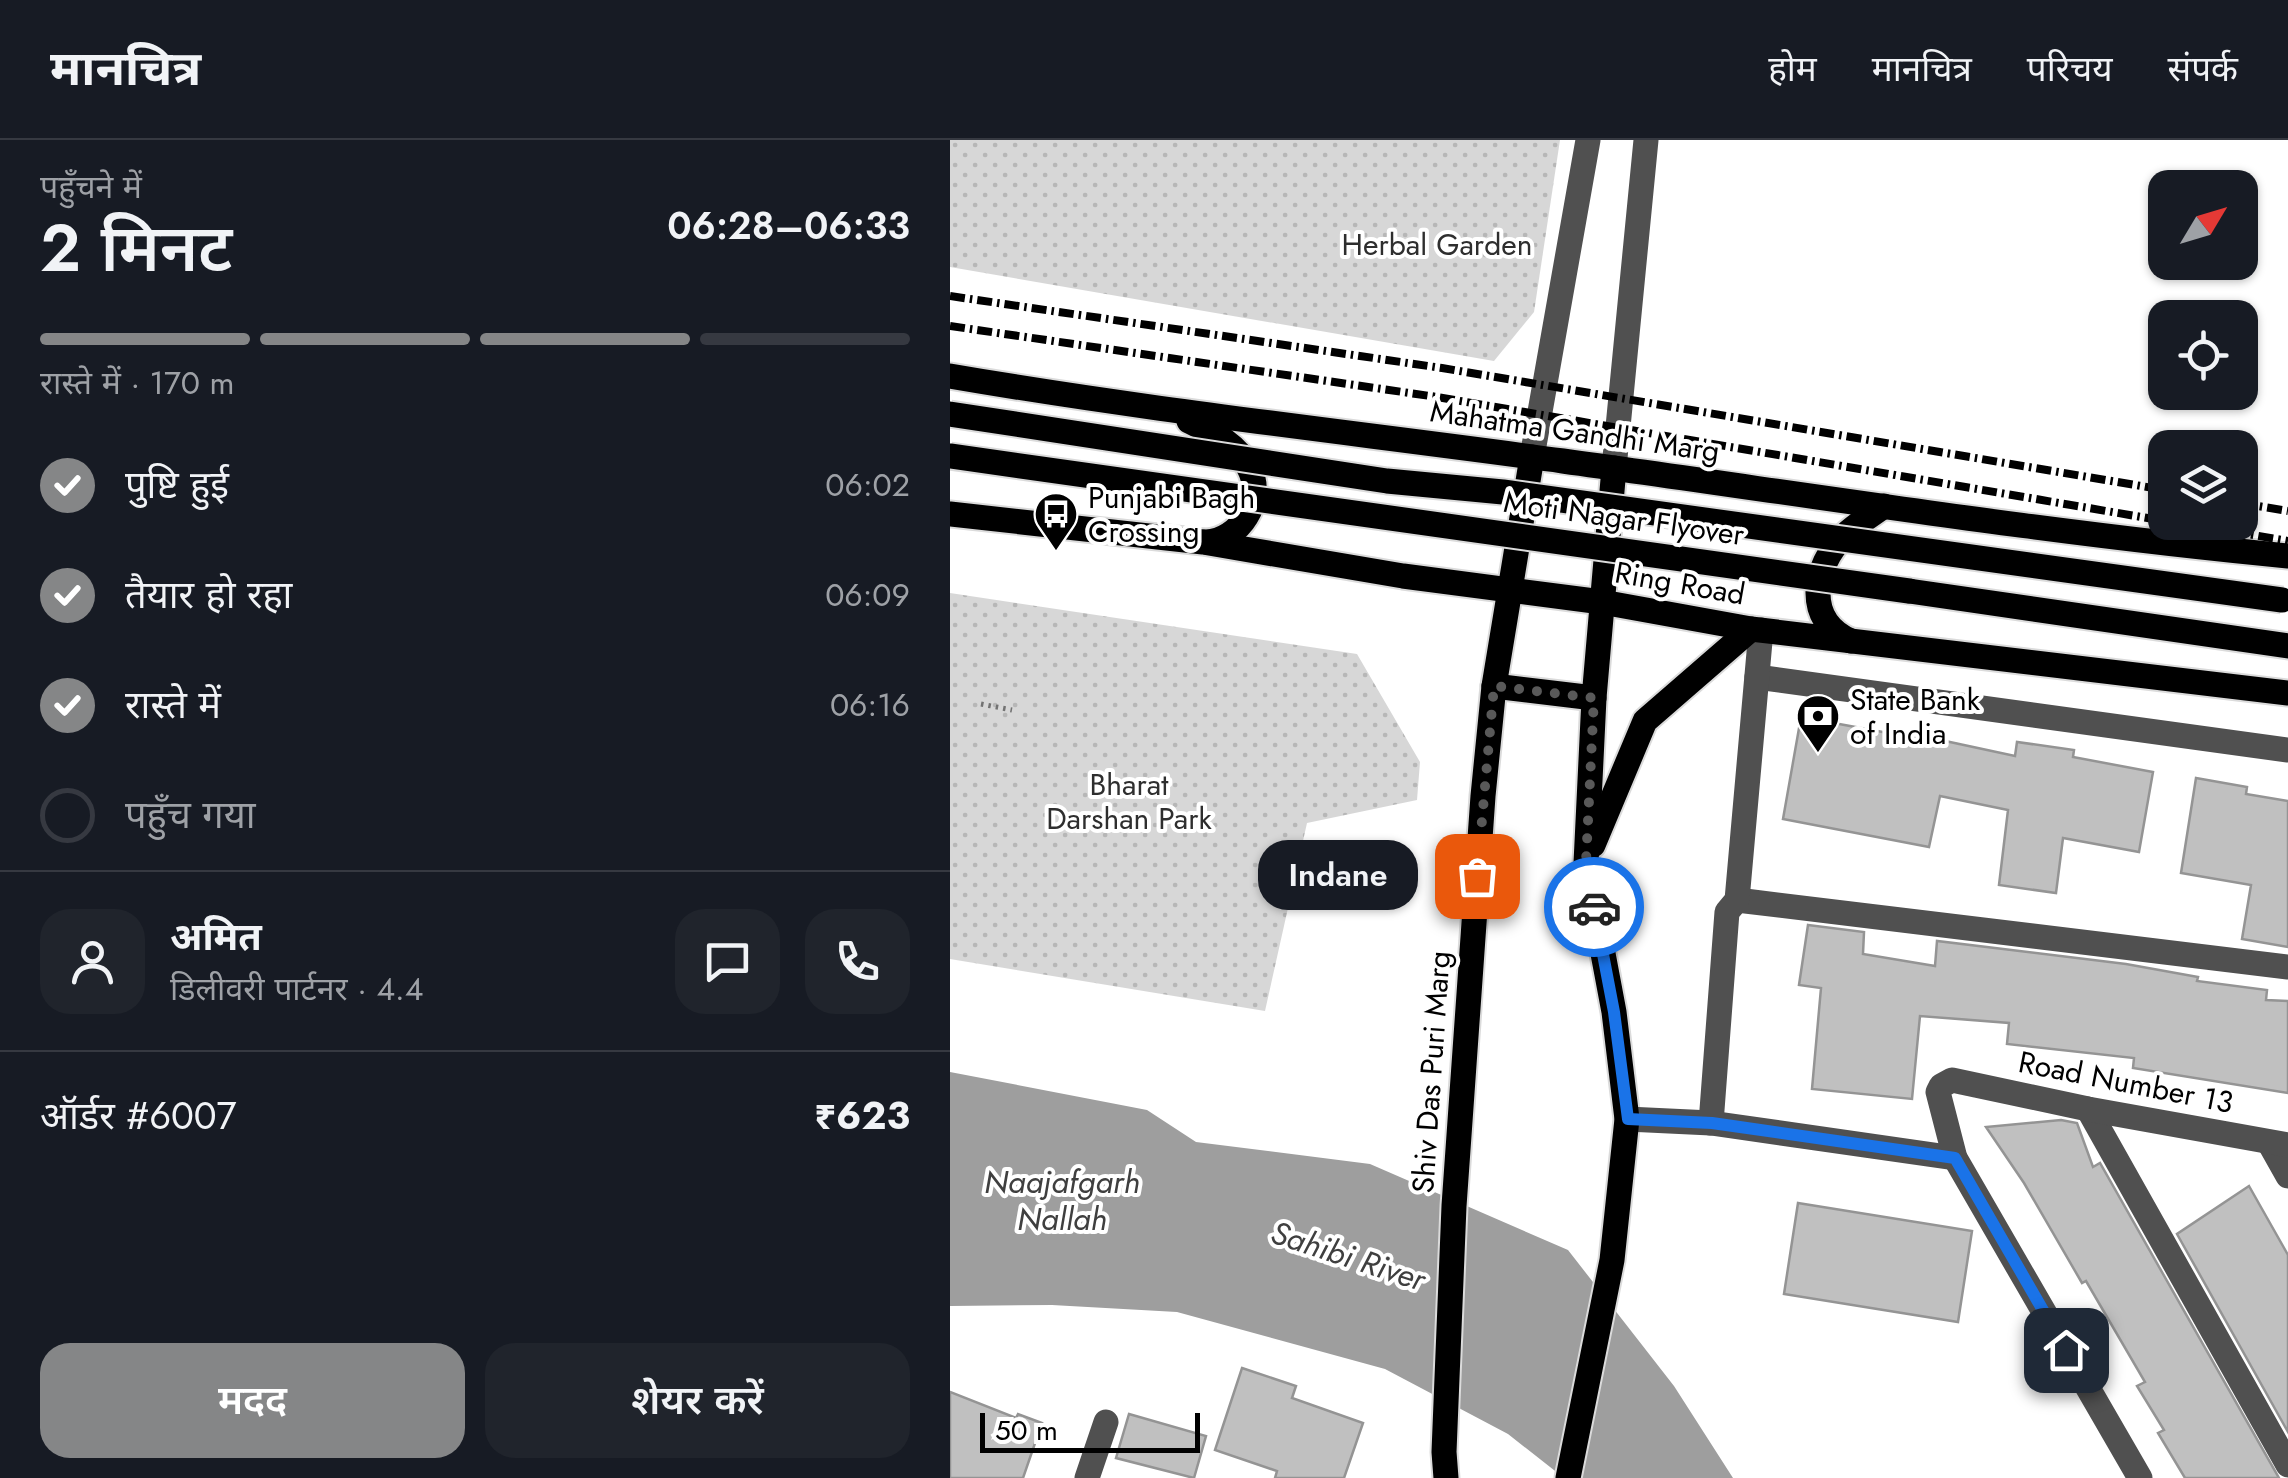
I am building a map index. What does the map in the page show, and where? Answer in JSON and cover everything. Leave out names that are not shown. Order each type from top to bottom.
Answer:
[{"type":"main road","name":"Mahatma Gandhi Marg","points":[[950,376],[1166,411],[2192,547],[2288,556]]},
{"type":"main road","points":[[1166,411],[1228,440],[1251,470],[1248,516],[1229,536],[1203,542]]},
{"type":"main road","points":[[950,414],[1387,481],[1504,492],[2285,600]]},
{"type":"main road","name":"Moti Nagar Flyover","points":[[950,456],[2288,646]]},
{"type":"main road","name":"Shiv Das Puri Marg","points":[[1446,1478],[1454,1206],[1483,796],[1494,686],[1532,457]]},
{"type":"main road","points":[[1568,1478],[1612,1260],[1628,1119],[1614,1012],[1586,862],[1594,698],[1614,468]]},
{"type":"main road","points":[[1861,643],[1837,634],[1828,625],[1817,602],[1817,589],[1823,565],[1833,548],[1884,506]]},
{"type":"main road","name":"Ring Road","points":[[950,514],[1203,542],[1404,576],[1602,602],[1756,630],[2288,693]]},
{"type":"main road","points":[[1586,862],[1645,721],[1756,630]]},
{"type":"main road","points":[[1494,686],[1594,698]]},
{"type":"street","points":[[1532,457],[1588,140]]},
{"type":"street","points":[[1614,468],[1646,140]]},
{"type":"street","points":[[1712,1123],[1726,912],[1737,900],[1757,677],[1756,630]]},
{"type":"street","points":[[1757,677],[2288,750]]},
{"type":"street","points":[[1737,900],[2288,967]]},
{"type":"street","name":"Road Number 13","points":[[1955,1158],[1938,1092],[1952,1080],[2279,1144]]},
{"type":"street","points":[[2088,1109],[2288,1466]]},
{"type":"street","points":[[1628,1119],[1712,1123],[1955,1158],[2140,1478]]},
{"type":"street","points":[[2279,1144],[2288,1176]]},
{"type":"street","points":[[1087,1478],[1106,1422]]},
{"type":"path","points":[[980,704],[1012,710]]},
{"type":"green space","name":"Herbal Garden","points":[[950,140],[1560,140],[1534,312],[1494,361],[950,267]]},
{"type":"green space","name":"Bharat Darshan Park","points":[[950,593],[1357,654],[1420,762],[1417,800],[1307,823],[1265,1011],[950,959]]},
{"type":"water","name":"Naajafgarh Nallah","points":[[950,1072],[1147,1110],[1196,1142],[1370,1164],[1568,1250],[1674,1386],[1733,1478],[1564,1478],[1508,1434],[1385,1369],[1177,1312],[1052,1305],[950,1306]]},
{"type":"building","points":[[1801,717],[1921,739],[1922,736],[2015,756],[2017,742],[2074,750],[2073,757],[2153,772],[2139,852],[2063,838],[2056,893],[1999,885],[2008,810],[1940,796],[1929,847],[1783,819]]},
{"type":"building","points":[[2196,778],[2247,787],[2246,794],[2288,801],[2288,947],[2242,939],[2251,885],[2181,873]]},
{"type":"building","points":[[1808,925],[1864,932],[1863,954],[1935,966],[1937,941],[2126,964],[2198,977],[2197,981],[2267,990],[2266,1000],[2288,1001],[2288,1093],[2133,1068],[2134,1058],[2007,1044],[2009,1023],[1920,1016],[1912,1099],[1812,1089],[1821,988],[1799,985]]},
{"type":"building","points":[[2061,1120],[2077,1123],[2093,1167],[2100,1163],[2279,1478],[2185,1478],[2158,1433],[2164,1430],[2137,1386],[2145,1382],[2086,1281],[2082,1283],[2024,1183],[1986,1127]]},
{"type":"building","points":[[2249,1186],[2288,1255],[2288,1432],[2177,1234]]},
{"type":"building","points":[[1798,1203],[1972,1231],[1958,1322],[1784,1294]]},
{"type":"building","points":[[1242,1368],[1296,1386],[1292,1398],[1363,1423],[1344,1478],[1275,1478],[1277,1471],[1215,1450]]},
{"type":"building","points":[[950,1392],[1016,1418],[1018,1414],[1042,1423],[1023,1478],[950,1478]]},
{"type":"building","points":[[1129,1414],[1206,1436],[1194,1478],[1116,1458]]},
{"type":"railway","points":[[950,296],[1442,368],[2148,487]]},
{"type":"railway","points":[[950,326],[1437,397],[2148,518]]},
{"type":"railway","points":[[2258,506],[2288,511]]},
{"type":"railway","points":[[2258,536],[2288,541]]},
{"type":"way so far","points":[[1477,876],[1494,686],[1594,698],[1586,862],[1594,907]]},
{"type":"place","name":"Punjabi Bagh Crossing","points":[[1056,552]]},
{"type":"place","name":"State Bank of India","points":[[1818,754]]},
{"type":"place","name":"Indane","points":[[1477,876]]},
{"type":"route","points":[[1594,907],[1614,1012],[1628,1119],[1712,1123],[1955,1158],[2066,1350]]},
{"type":"water label","name":"Sahibi River","points":[[1348,1256]]}]
